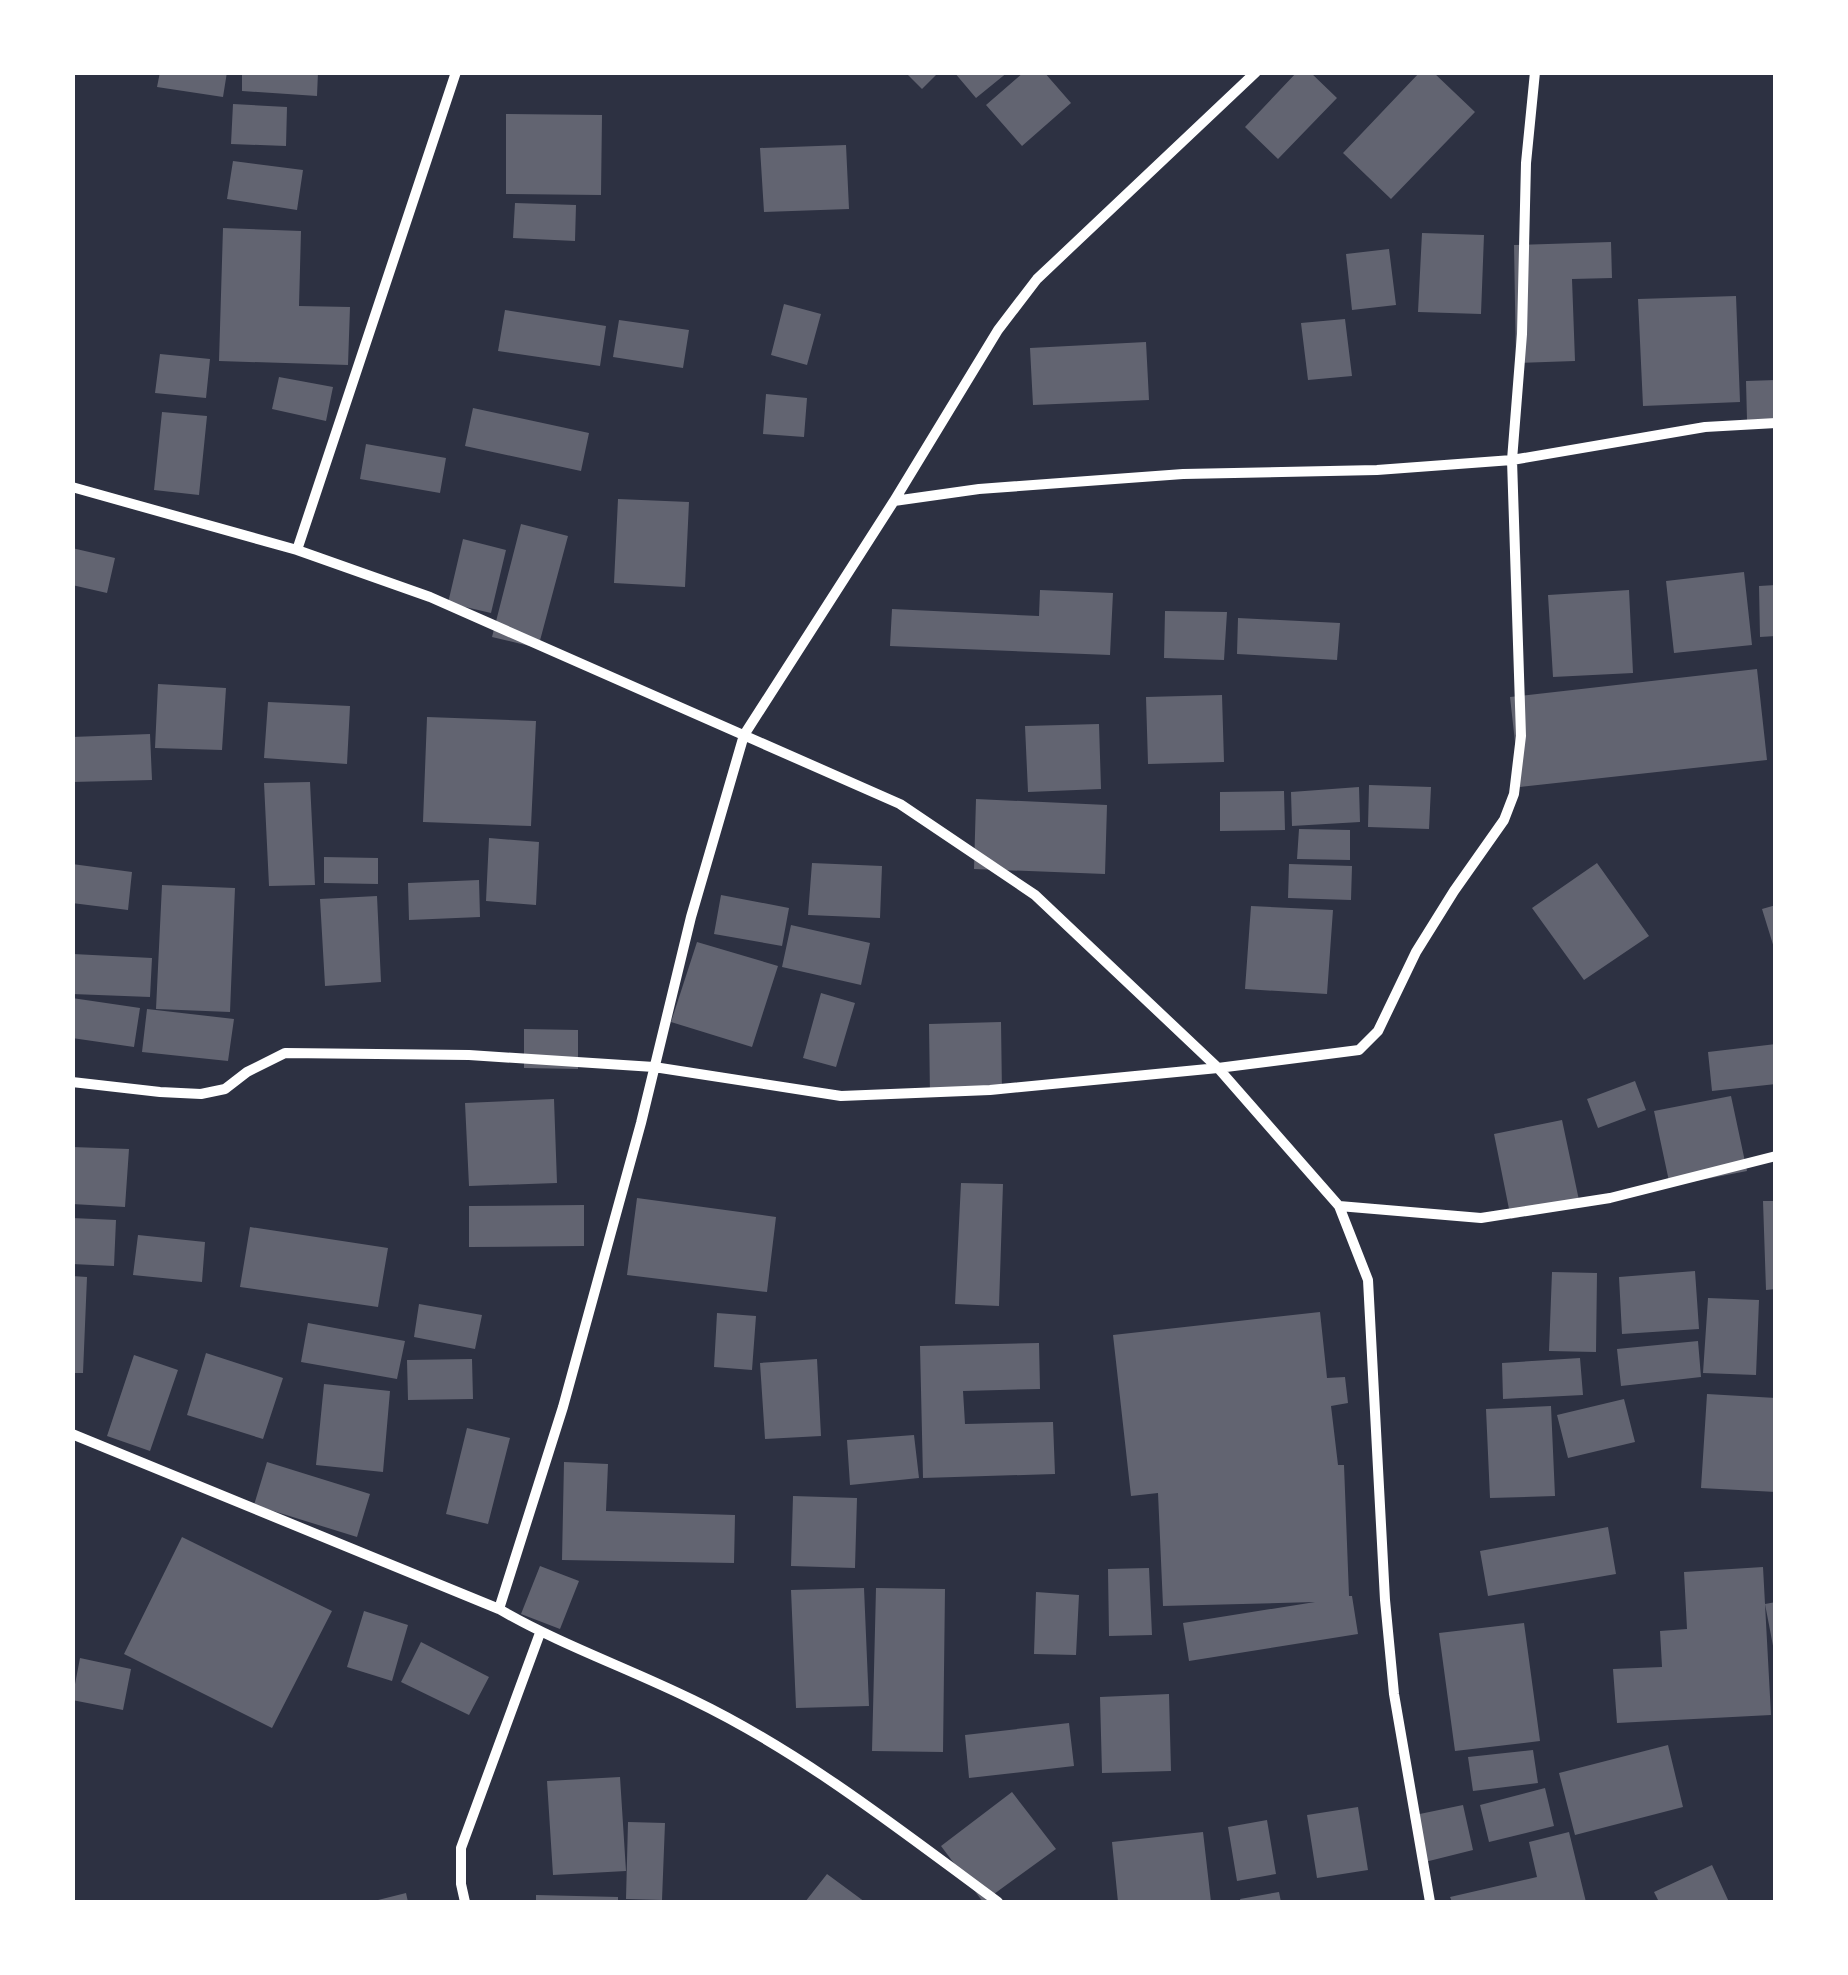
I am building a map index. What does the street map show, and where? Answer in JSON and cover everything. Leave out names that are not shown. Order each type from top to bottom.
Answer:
[{"type":"street","points":[[298,550],[456,72]]},
{"type":"street","points":[[499,1608],[563,1407],[691,917],[744,735],[998,330],[1038,280],[1256,72]]},
{"type":"street","points":[[72,1082],[200,1094],[224,1089],[285,1053],[468,1055],[654,1067],[842,1096],[990,1090],[1359,1050],[1378,1031],[1416,952],[1504,820],[1514,794],[1521,736],[1512,460],[1522,334],[1526,164],[1535,72]]},
{"type":"street","points":[[894,501],[979,489],[1184,474],[1377,470],[1512,460],[1704,427],[1776,423]]},
{"type":"street","points":[[72,487],[298,550],[430,597],[900,804],[1035,895],[1218,1068],[1338,1206],[1368,1280],[1392,1676],[1430,1902]]},
{"type":"street","points":[[1338,1206],[1481,1218],[1610,1198],[1776,1156]]},
{"type":"street","points":[[72,1434],[499,1608],[540,1633],[694,1700],[848,1792],[998,1902]]},
{"type":"street","points":[[466,1902],[460,1884],[460,1848],[540,1633]]},
{"type":"building","points":[[160,72],[227,72],[223,97],[157,87]]},
{"type":"building","points":[[242,72],[318,72],[317,96],[242,91]]},
{"type":"building","points":[[905,72],[939,72],[922,89]]},
{"type":"building","points":[[954,72],[1008,72],[976,98]]},
{"type":"building","points":[[1024,72],[1044,72],[1071,103],[1022,146],[986,105]]},
{"type":"building","points":[[1297,72],[1310,72],[1337,98],[1278,159],[1245,127]]},
{"type":"building","points":[[1420,72],[1433,72],[1475,112],[1391,199],[1343,153]]},
{"type":"building","points":[[233,104],[287,107],[286,146],[231,144]]},
{"type":"building","points":[[506,114],[602,115],[601,195],[506,194]]},
{"type":"building","points":[[846,145],[849,209],[764,212],[760,148]]},
{"type":"building","points":[[233,161],[303,170],[297,210],[227,199]]},
{"type":"building","points":[[515,203],[576,205],[575,241],[513,238]]},
{"type":"building","points":[[223,228],[301,231],[299,306],[350,307],[348,365],[219,361]]},
{"type":"building","points":[[1422,233],[1484,235],[1481,314],[1418,312]]},
{"type":"building","points":[[1611,242],[1612,278],[1572,279],[1575,361],[1516,363],[1514,245]]},
{"type":"building","points":[[1389,249],[1396,305],[1352,310],[1346,254]]},
{"type":"building","points":[[1736,296],[1740,402],[1643,406],[1638,299]]},
{"type":"building","points":[[784,304],[821,314],[807,365],[771,355]]},
{"type":"building","points":[[505,310],[606,326],[600,366],[498,351]]},
{"type":"building","points":[[1345,319],[1352,376],[1308,380],[1301,323]]},
{"type":"building","points":[[619,320],[689,330],[683,368],[613,357]]},
{"type":"building","points":[[1146,342],[1149,400],[1033,405],[1030,348]]},
{"type":"building","points":[[160,354],[210,359],[206,398],[155,393]]},
{"type":"building","points":[[279,377],[333,387],[326,421],[272,409]]},
{"type":"building","points":[[1776,380],[1776,419],[1747,420],[1746,381]]},
{"type":"building","points":[[766,394],[807,398],[804,437],[763,434]]},
{"type":"building","points":[[473,408],[589,433],[581,471],[465,446]]},
{"type":"building","points":[[162,412],[207,416],[199,495],[154,490]]},
{"type":"building","points":[[366,444],[446,458],[440,493],[360,479]]},
{"type":"building","points":[[618,499],[689,502],[685,587],[614,583]]},
{"type":"building","points":[[521,524],[568,536],[538,648],[492,637]]},
{"type":"building","points":[[463,539],[506,550],[491,613],[448,603]]},
{"type":"building","points":[[72,548],[115,558],[107,593],[72,585]]},
{"type":"building","points":[[1744,572],[1752,645],[1674,653],[1666,581]]},
{"type":"building","points":[[1776,585],[1776,636],[1760,637],[1759,586]]},
{"type":"building","points":[[1040,590],[1113,593],[1110,655],[890,646],[892,609],[1039,616]]},
{"type":"building","points":[[1629,590],[1633,673],[1553,677],[1548,595]]},
{"type":"building","points":[[1165,611],[1227,612],[1224,660],[1164,658]]},
{"type":"building","points":[[1238,618],[1340,623],[1337,660],[1237,654]]},
{"type":"building","points":[[1757,669],[1767,760],[1520,787],[1510,697]]},
{"type":"building","points":[[158,684],[226,688],[222,750],[155,748]]},
{"type":"building","points":[[1222,695],[1224,762],[1148,764],[1146,697]]},
{"type":"building","points":[[268,702],[350,706],[347,764],[264,758]]},
{"type":"building","points":[[427,717],[536,721],[531,826],[423,822]]},
{"type":"building","points":[[1099,724],[1101,789],[1028,792],[1025,726]]},
{"type":"building","points":[[150,734],[152,780],[72,782],[72,737]]},
{"type":"building","points":[[310,782],[315,885],[269,886],[264,783]]},
{"type":"building","points":[[1369,785],[1431,787],[1429,829],[1368,827]]},
{"type":"building","points":[[1359,787],[1360,822],[1292,826],[1291,792]]},
{"type":"building","points":[[1284,791],[1285,830],[1220,831],[1220,792]]},
{"type":"building","points":[[976,799],[1107,805],[1105,874],[974,869]]},
{"type":"building","points":[[1299,829],[1350,830],[1350,860],[1297,859]]},
{"type":"building","points":[[489,838],[539,842],[536,905],[486,901]]},
{"type":"building","points":[[324,857],[378,858],[378,884],[324,883]]},
{"type":"building","points":[[812,863],[882,866],[880,918],[808,915]]},
{"type":"building","points":[[1597,863],[1649,936],[1584,980],[1532,908]]},
{"type":"building","points":[[72,864],[132,872],[128,910],[72,903]]},
{"type":"building","points":[[1289,864],[1352,866],[1351,900],[1288,898]]},
{"type":"building","points":[[479,880],[480,917],[409,920],[408,883]]},
{"type":"building","points":[[162,885],[235,888],[230,1012],[156,1009]]},
{"type":"building","points":[[721,895],[789,908],[782,946],[714,934]]},
{"type":"building","points":[[377,896],[381,982],[325,986],[320,899]]},
{"type":"building","points":[[1776,905],[1776,950],[1775,951],[1762,909]]},
{"type":"building","points":[[1251,906],[1333,910],[1327,994],[1245,989]]},
{"type":"building","points":[[791,925],[870,943],[861,985],[782,967]]},
{"type":"building","points":[[697,942],[778,966],[752,1047],[671,1022]]},
{"type":"building","points":[[73,954],[152,958],[150,997],[72,994]]},
{"type":"building","points":[[821,993],[855,1003],[836,1067],[803,1058]]},
{"type":"building","points":[[72,998],[140,1008],[134,1047],[72,1038]]},
{"type":"building","points":[[147,1009],[234,1019],[228,1061],[142,1052]]},
{"type":"building","points":[[1001,1022],[1002,1094],[930,1096],[929,1024]]},
{"type":"building","points":[[524,1029],[578,1030],[578,1069],[524,1068]]},
{"type":"building","points":[[1776,1044],[1776,1084],[1712,1091],[1708,1052]]},
{"type":"building","points":[[1635,1081],[1646,1110],[1598,1128],[1587,1099]]},
{"type":"building","points":[[1731,1096],[1747,1171],[1670,1186],[1654,1111]]},
{"type":"building","points":[[554,1099],[557,1183],[469,1186],[465,1103]]},
{"type":"building","points":[[1562,1120],[1580,1205],[1511,1219],[1494,1134]]},
{"type":"building","points":[[72,1147],[129,1149],[125,1207],[72,1204]]},
{"type":"building","points":[[961,1183],[1003,1184],[999,1306],[955,1304]]},
{"type":"building","points":[[637,1198],[776,1217],[767,1292],[627,1275]]},
{"type":"building","points":[[1763,1201],[1776,1201],[1776,1289],[1766,1290]]},
{"type":"building","points":[[584,1205],[584,1246],[469,1247],[469,1206]]},
{"type":"building","points":[[72,1218],[116,1220],[114,1266],[72,1264]]},
{"type":"building","points":[[250,1227],[388,1248],[378,1307],[240,1287]]},
{"type":"building","points":[[138,1235],[205,1242],[202,1282],[133,1275]]},
{"type":"building","points":[[1695,1271],[1699,1329],[1622,1334],[1619,1277]]},
{"type":"building","points":[[1552,1272],[1597,1273],[1596,1352],[1549,1351]]},
{"type":"building","points":[[72,1276],[87,1277],[83,1373],[72,1373]]},
{"type":"building","points":[[1708,1298],[1759,1300],[1756,1375],[1703,1373]]},
{"type":"building","points":[[419,1304],[482,1315],[475,1349],[414,1337]]},
{"type":"building","points":[[1320,1312],[1327,1378],[1345,1377],[1348,1403],[1331,1406],[1338,1465],[1344,1465],[1349,1596],[1358,1634],[1189,1661],[1183,1623],[1315,1602],[1163,1606],[1158,1493],[1131,1496],[1113,1335]]},
{"type":"building","points":[[717,1313],[756,1316],[752,1370],[714,1367]]},
{"type":"building","points":[[308,1323],[405,1341],[397,1379],[301,1362]]},
{"type":"building","points":[[1698,1341],[1701,1377],[1621,1386],[1617,1349]]},
{"type":"building","points":[[1039,1343],[1040,1389],[963,1391],[965,1424],[1053,1422],[1055,1474],[923,1478],[920,1346]]},
{"type":"building","points":[[206,1353],[283,1378],[263,1439],[187,1415]]},
{"type":"building","points":[[134,1355],[178,1370],[150,1451],[107,1436]]},
{"type":"building","points":[[1580,1358],[1583,1395],[1503,1399],[1502,1363]]},
{"type":"building","points":[[472,1359],[473,1399],[408,1400],[407,1360]]},
{"type":"building","points":[[817,1359],[821,1436],[765,1439],[760,1363]]},
{"type":"building","points":[[324,1384],[390,1391],[383,1472],[316,1465]]},
{"type":"building","points":[[1707,1394],[1776,1398],[1776,1492],[1701,1488]]},
{"type":"building","points":[[1624,1399],[1635,1442],[1568,1458],[1557,1415]]},
{"type":"building","points":[[1551,1406],[1555,1496],[1490,1498],[1486,1409]]},
{"type":"building","points":[[467,1428],[510,1438],[488,1524],[446,1514]]},
{"type":"building","points":[[914,1435],[919,1478],[850,1485],[847,1440]]},
{"type":"building","points":[[267,1462],[370,1494],[357,1537],[254,1505]]},
{"type":"building","points":[[564,1462],[608,1464],[606,1511],[735,1515],[734,1563],[562,1560]]},
{"type":"building","points":[[793,1496],[857,1498],[855,1568],[791,1566]]},
{"type":"building","points":[[1608,1527],[1616,1574],[1488,1596],[1480,1551]]},
{"type":"building","points":[[182,1537],[332,1611],[272,1728],[124,1654]]},
{"type":"building","points":[[540,1566],[579,1581],[560,1629],[521,1614]]},
{"type":"building","points":[[1763,1567],[1771,1715],[1617,1723],[1613,1669],[1662,1667],[1660,1631],[1687,1629],[1684,1572]]},
{"type":"building","points":[[1149,1568],[1152,1635],[1109,1636],[1108,1569]]},
{"type":"building","points":[[864,1588],[869,1706],[796,1708],[791,1590]]},
{"type":"building","points":[[876,1588],[945,1589],[943,1752],[872,1751]]},
{"type":"building","points":[[1036,1592],[1079,1595],[1076,1655],[1034,1654]]},
{"type":"building","points":[[1776,1602],[1776,1651],[1774,1651],[1765,1604]]},
{"type":"building","points":[[364,1611],[408,1625],[392,1681],[347,1667]]},
{"type":"building","points":[[1524,1623],[1540,1741],[1455,1751],[1439,1633]]},
{"type":"building","points":[[421,1642],[489,1677],[469,1715],[401,1682]]},
{"type":"building","points":[[80,1658],[131,1669],[123,1710],[72,1700]]},
{"type":"building","points":[[1169,1694],[1171,1771],[1102,1773],[1100,1697]]},
{"type":"building","points":[[1069,1723],[1074,1766],[969,1778],[965,1735]]},
{"type":"building","points":[[1668,1745],[1683,1807],[1575,1835],[1559,1773]]},
{"type":"building","points":[[1533,1750],[1538,1783],[1473,1791],[1468,1757]]},
{"type":"building","points":[[620,1777],[626,1871],[553,1875],[547,1781]]},
{"type":"building","points":[[1545,1788],[1554,1826],[1489,1842],[1480,1805]]},
{"type":"building","points":[[1012,1792],[1056,1849],[983,1902],[941,1846]]},
{"type":"building","points":[[1463,1805],[1473,1850],[1421,1863],[1410,1816]]},
{"type":"building","points":[[1358,1807],[1368,1870],[1317,1878],[1307,1815]]},
{"type":"building","points":[[1267,1820],[1276,1874],[1237,1881],[1228,1827]]},
{"type":"building","points":[[628,1822],[665,1823],[662,1900],[626,1899]]},
{"type":"building","points":[[1203,1832],[1211,1902],[1118,1902],[1112,1842]]},
{"type":"building","points":[[1569,1832],[1586,1902],[1452,1902],[1450,1897],[1537,1877],[1529,1842]]},
{"type":"building","points":[[1712,1865],[1729,1902],[1659,1902],[1654,1892]]},
{"type":"building","points":[[827,1874],[865,1902],[805,1902]]},
{"type":"building","points":[[1279,1892],[1281,1902],[1240,1899]]},
{"type":"building","points":[[406,1893],[408,1902],[374,1902],[374,1901]]},
{"type":"building","points":[[536,1895],[618,1897],[618,1902],[536,1902]]}]
